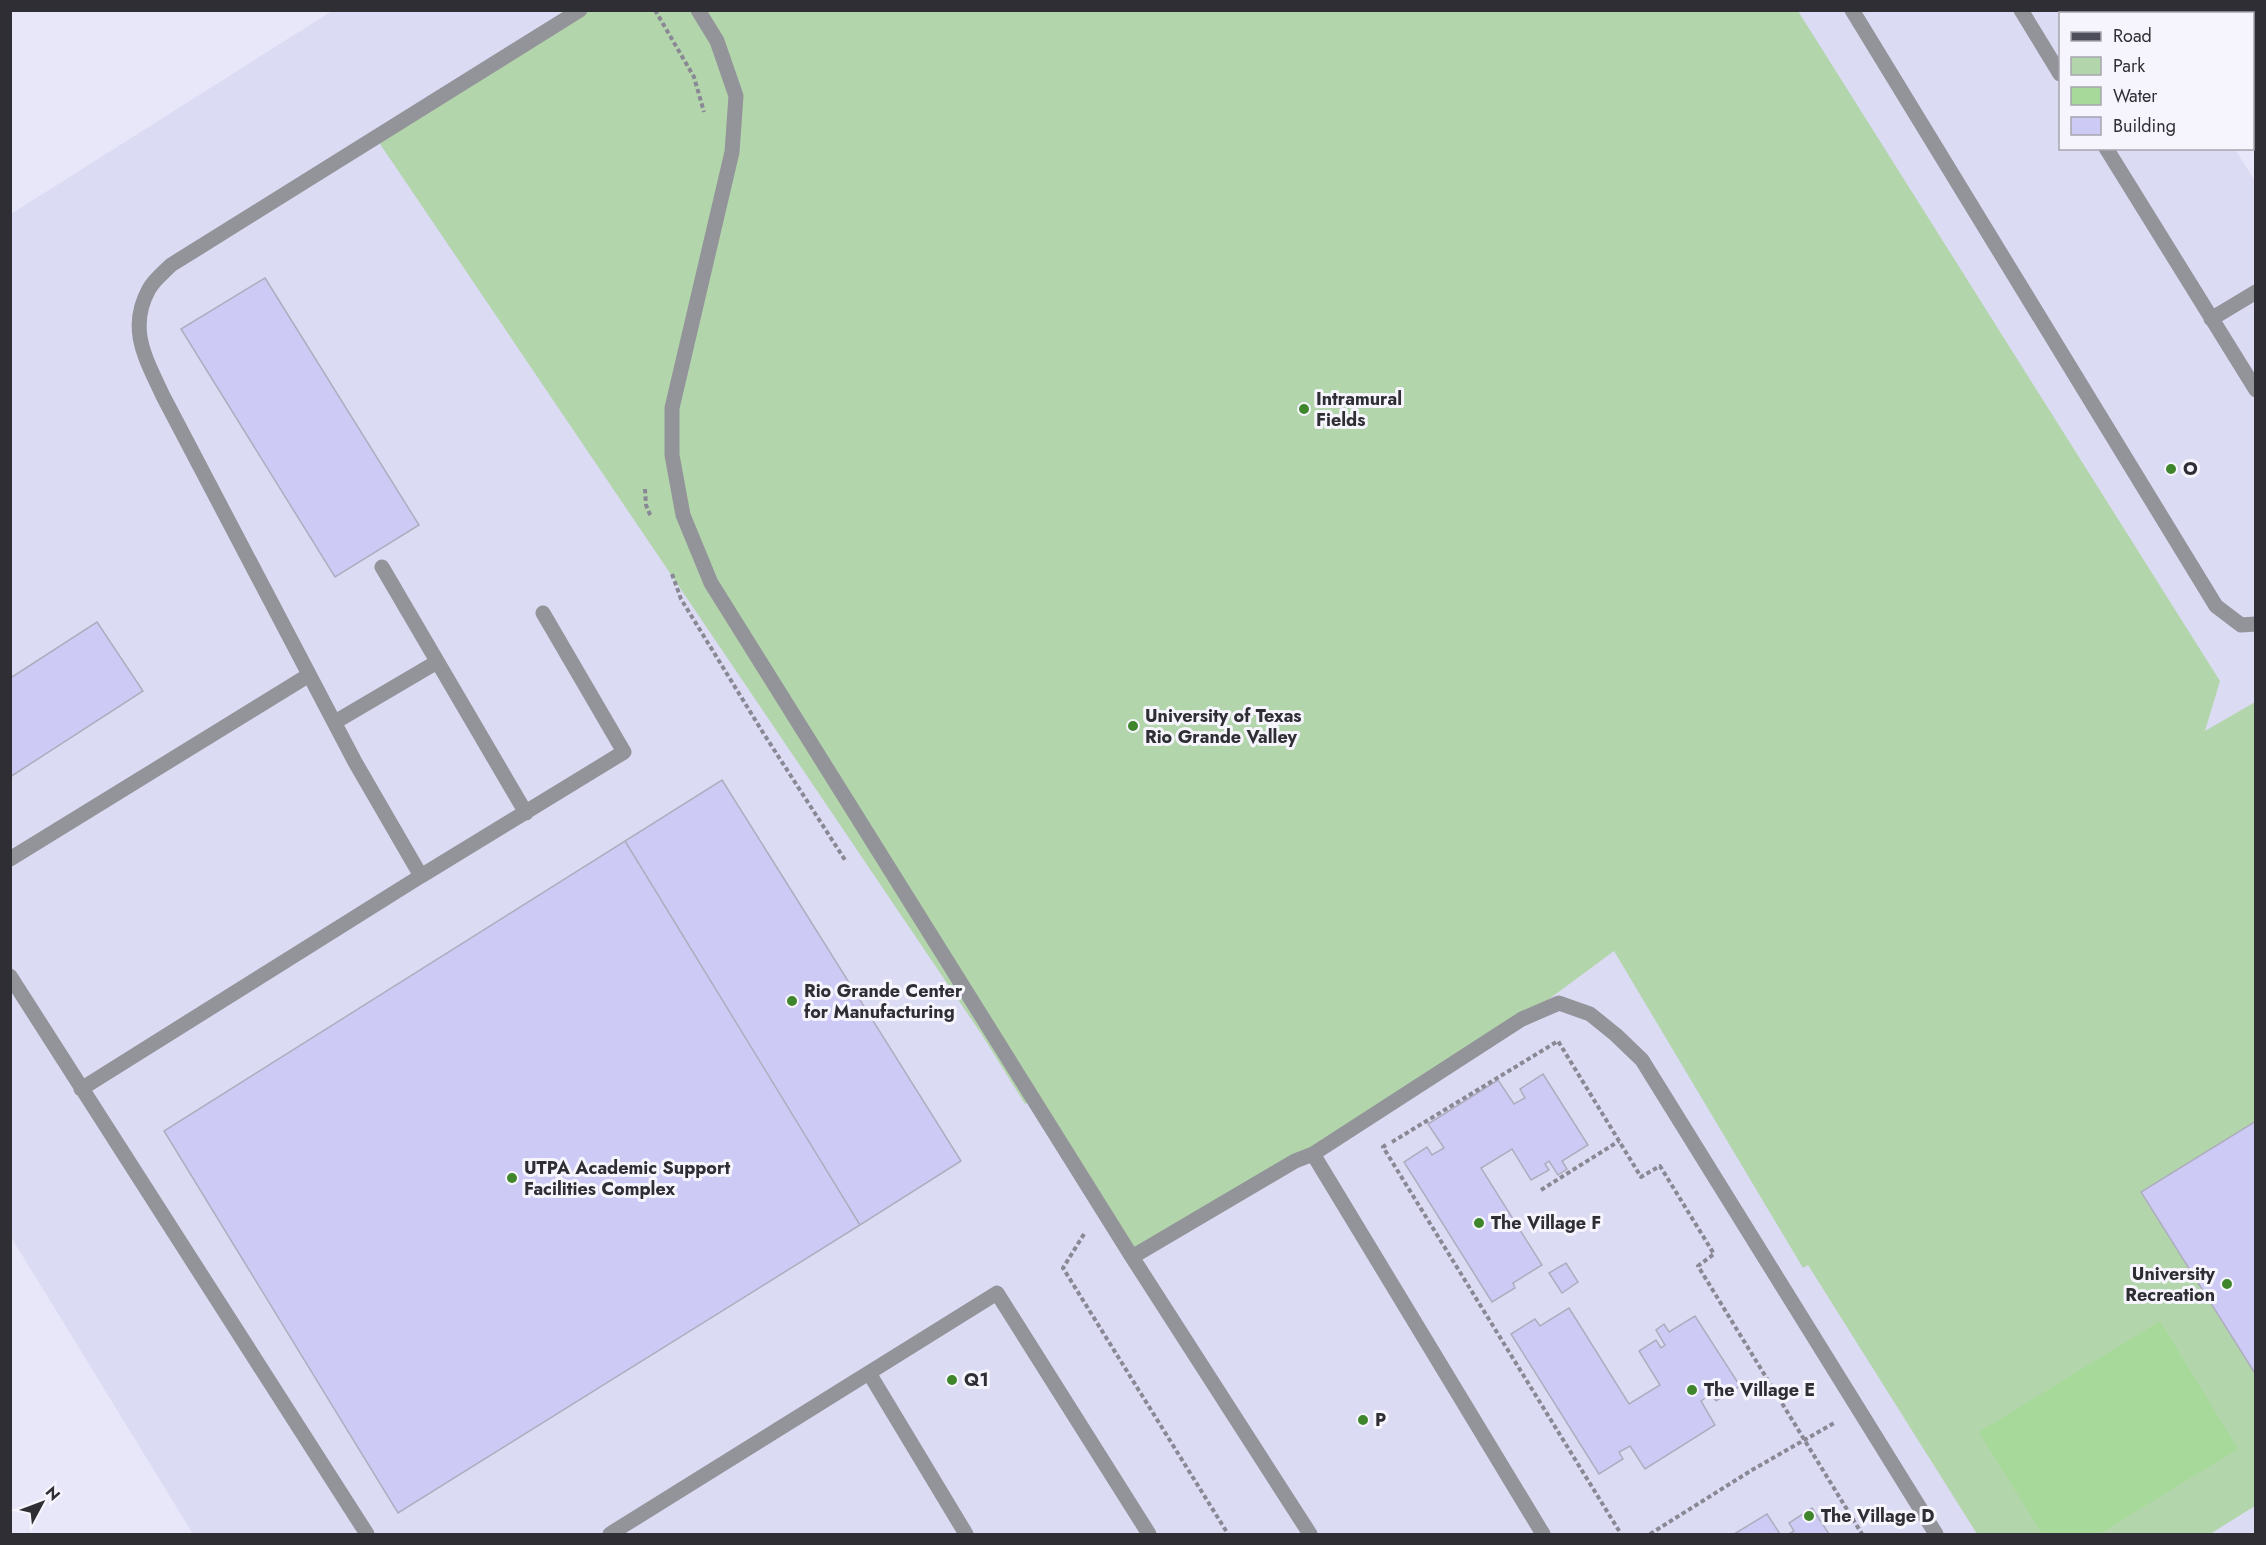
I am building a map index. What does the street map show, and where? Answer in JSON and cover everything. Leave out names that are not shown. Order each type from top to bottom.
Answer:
[{"type":"street","points":[[421,876],[309,675],[163,396],[143,352],[137,317],[149,288],[171,265],[580,10]]},
{"type":"street","points":[[698,10],[717,41],[736,96],[732,152],[672,408],[672,455],[683,515],[711,583],[1132,1257],[1310,1534]]},
{"type":"street","points":[[1852,10],[2216,606],[2241,625],[2256,624]]},
{"type":"street","points":[[2021,10],[2059,71]]},
{"type":"street","points":[[2107,150],[2256,390]]},
{"type":"street","points":[[2211,319],[2256,292]]},
{"type":"street","points":[[382,567],[526,813]]},
{"type":"street","points":[[81,1089],[624,752],[543,613]]},
{"type":"street","points":[[335,722],[437,662]]},
{"type":"street","points":[[10,859],[309,675]]},
{"type":"street","points":[[10,976],[367,1534]]},
{"type":"street","points":[[1132,1257],[1295,1161],[1313,1154],[1522,1019],[1559,1003],[1590,1014],[1642,1060],[1936,1534]]},
{"type":"street","points":[[1313,1154],[1543,1534]]},
{"type":"street","points":[[610,1534],[997,1293],[1149,1534]]},
{"type":"street","points":[[869,1373],[966,1534]]},
{"type":"path","points":[[1621,1534],[1383,1147],[1558,1041],[1641,1177],[1659,1166],[1666,1176],[1714,1254],[1698,1266],[1862,1534]]},
{"type":"path","points":[[1541,1190],[1619,1141]]},
{"type":"path","points":[[1650,1534],[1858,1409]]},
{"type":"shaded area","name":"University of Texas Rio Grande Valley","points":[[332,11],[2150,11],[2059,12],[2059,150],[2236,150],[2255,181],[2255,1534],[193,1534],[11,1237],[11,214]]},
{"type":"green space","name":"Intramural Fields","points":[[580,11],[1798,11],[2220,681],[2205,731],[2255,702],[2255,1506],[2210,1534],[1977,1534],[1808,1265],[1803,1268],[1614,951],[1522,1019],[1132,1257],[1027,1103],[1025,1104],[982,1035],[376,138]]},
{"type":"water","points":[[2160,1321],[2238,1449],[2099,1534],[2042,1534],[1979,1432]]},
{"type":"building","points":[[265,278],[419,525],[335,577],[181,329]]},
{"type":"building","points":[[97,622],[143,691],[10,777],[10,675],[12,677]]},
{"type":"building","name":"Rio Grande Center for Manufacturing","points":[[722,780],[961,1161],[860,1225],[625,841]]},
{"type":"building","name":"UTPA Academic Support Facilities Complex","points":[[625,841],[860,1225],[398,1513],[164,1131]]},
{"type":"building","name":"The Village F","points":[[1543,1074],[1588,1145],[1562,1161],[1567,1169],[1558,1175],[1549,1161],[1545,1164],[1549,1170],[1531,1180],[1512,1149],[1481,1168],[1542,1265],[1513,1283],[1515,1288],[1492,1302],[1404,1162],[1427,1147],[1432,1155],[1444,1148],[1428,1124],[1498,1080],[1514,1104],[1525,1098],[1520,1089]]},
{"type":"building","name":"University Recreation","points":[[2256,1121],[2256,1375],[2141,1192]]},
{"type":"building","points":[[1566,1263],[1578,1282],[1562,1293],[1549,1273]]},
{"type":"building","name":"The Village E","points":[[1569,1308],[1629,1404],[1660,1385],[1639,1351],[1656,1340],[1661,1348],[1665,1345],[1656,1330],[1664,1324],[1669,1332],[1695,1316],[1740,1386],[1716,1401],[1711,1394],[1701,1401],[1715,1425],[1645,1469],[1630,1446],[1619,1452],[1623,1459],[1599,1474],[1511,1334],[1535,1319],[1540,1326]]},
{"type":"building","name":"The Village D","points":[[1812,1508],[1829,1534],[1789,1534],[1794,1531],[1789,1523]]},
{"type":"building","name":"The Village D","points":[[1767,1514],[1780,1534],[1734,1534]]},
{"type":"place","name":"Intramural Fields","points":[[1304,409]]},
{"type":"place","name":"O","points":[[2171,469]]},
{"type":"place","name":"University of Texas Rio Grande Valley","points":[[1133,726]]},
{"type":"place","name":"Rio Grande Center for Manufacturing","points":[[792,1001]]},
{"type":"place","name":"UTPA Academic Support Facilities Complex","points":[[512,1178]]},
{"type":"place","name":"The Village F","points":[[1479,1223]]},
{"type":"place","name":"University Recreation","points":[[2227,1284]]},
{"type":"place","name":"Q1","points":[[952,1380]]},
{"type":"place","name":"The Village E","points":[[1692,1390]]},
{"type":"place","name":"P","points":[[1363,1420]]},
{"type":"place","name":"The Village D","points":[[1809,1516]]}]
